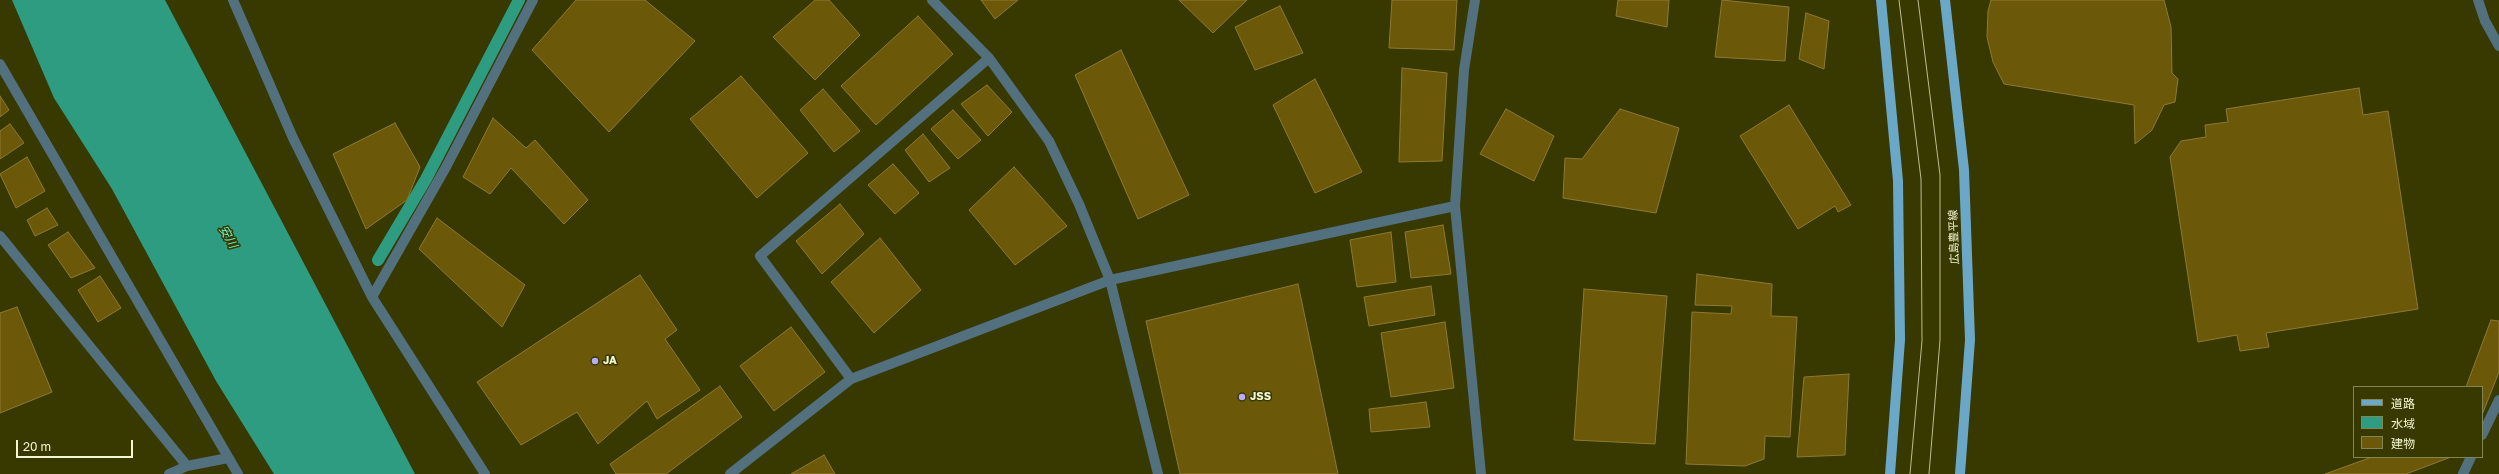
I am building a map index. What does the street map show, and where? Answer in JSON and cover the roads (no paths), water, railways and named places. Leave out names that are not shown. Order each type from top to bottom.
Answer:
[{"type":"main road","points":[[1880,0],[1898,181],[1900,340],[1890,474]]},
{"type":"main road","name":"広島豊平線","points":[[1945,0],[1964,170],[1970,340],[1960,474]]},
{"type":"street","points":[[233,0],[293,138],[372,297],[485,474]]},
{"type":"street","points":[[372,297],[446,167],[533,0]]},
{"type":"street","points":[[932,0],[989,58],[1049,141],[1079,204],[1110,280],[1158,474]]},
{"type":"street","points":[[1475,0],[1464,70],[1455,206],[1481,474]]},
{"type":"street","points":[[2478,0],[2485,21],[2499,46]]},
{"type":"street","points":[[851,378],[760,256],[989,58]]},
{"type":"street","points":[[0,64],[238,474]]},
{"type":"street","points":[[730,474],[851,378],[1110,280],[1455,206]]},
{"type":"street","points":[[0,236],[187,466]]},
{"type":"street","points":[[2483,433],[2499,400]]},
{"type":"street","points":[[169,474],[187,466],[228,458]]},
{"type":"street","points":[[2463,474],[2471,458]]},
{"type":"water","name":"安川","points":[[12,0],[165,0],[415,474],[274,474],[216,381],[112,189],[54,98]]},
{"type":"waterway","points":[[378,260],[426,179],[519,0]]},
{"type":"tram line","points":[[1899,0],[1921,179],[1922,341],[1910,474]]},
{"type":"tram line","points":[[1918,0],[1940,175],[1940,340],[1929,474]]},
{"type":"place","name":"JA","points":[[595,361]]},
{"type":"place","name":"JSS","points":[[1242,397]]}]
